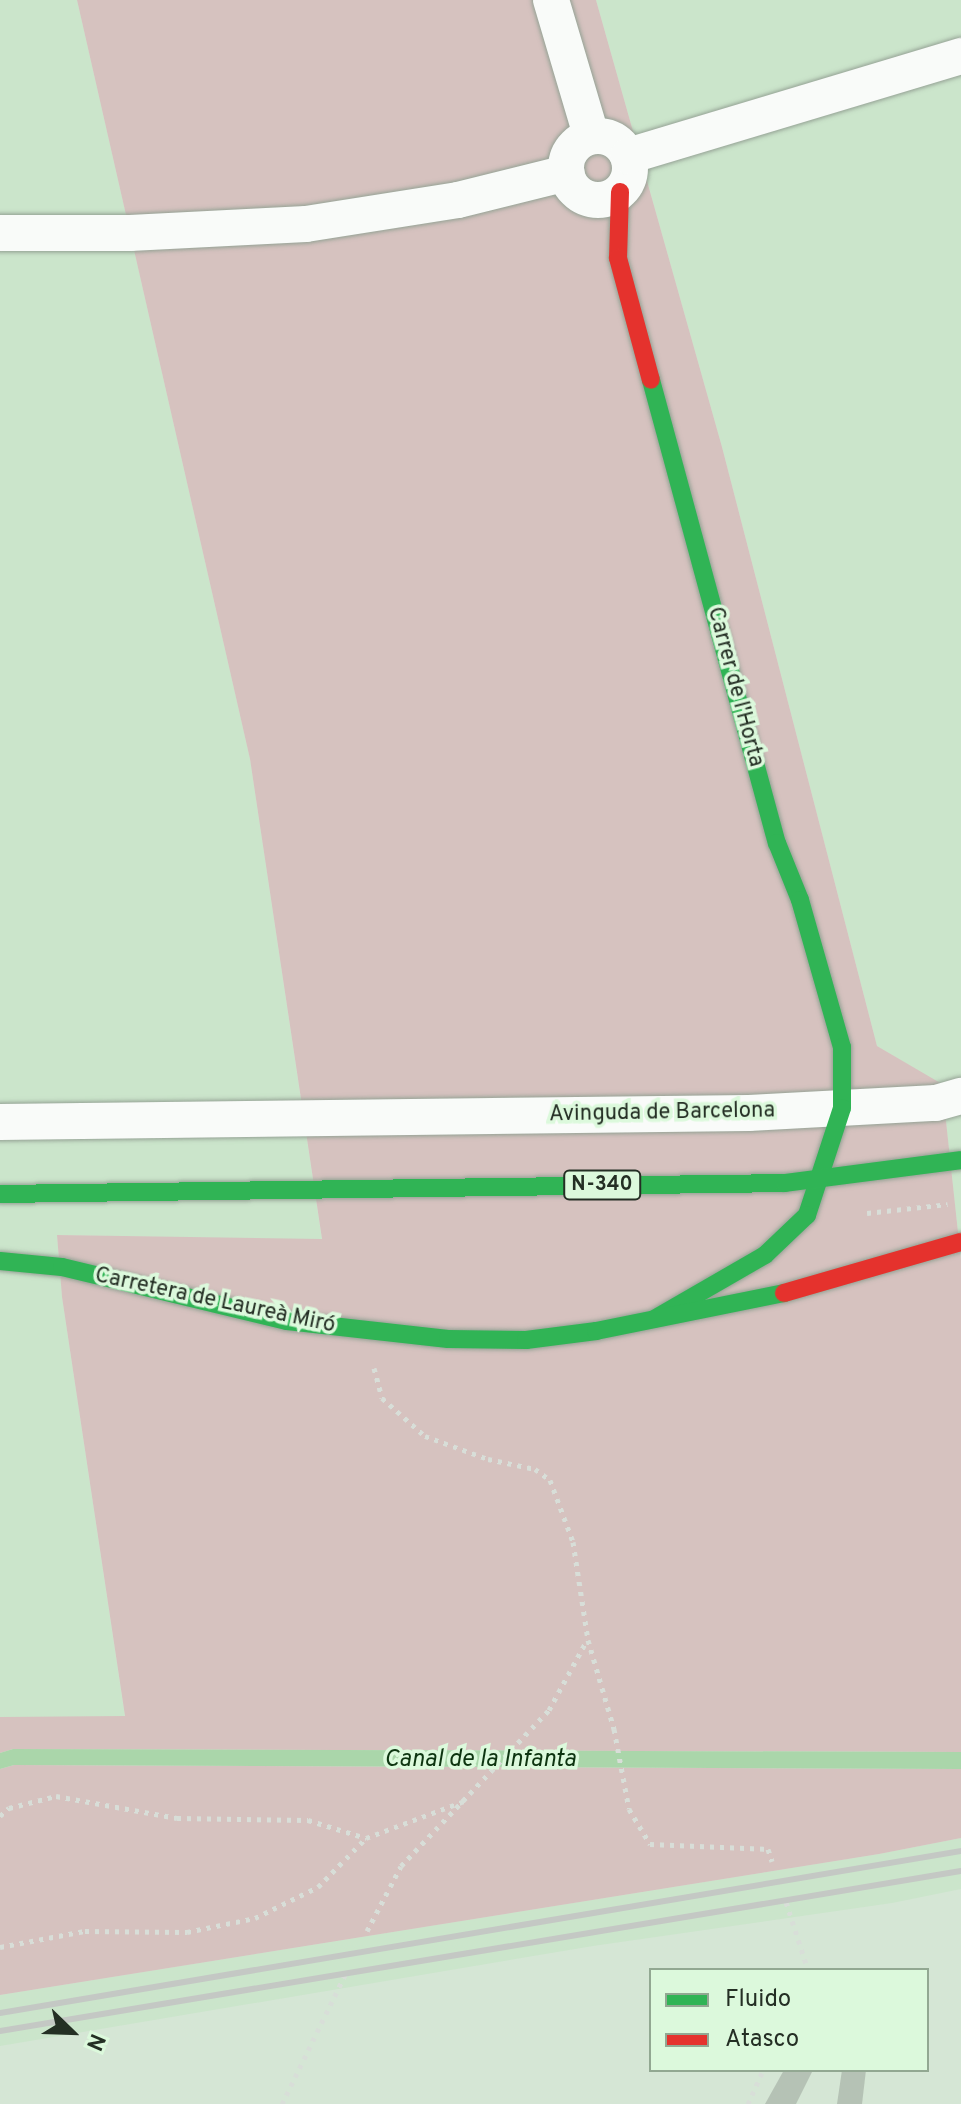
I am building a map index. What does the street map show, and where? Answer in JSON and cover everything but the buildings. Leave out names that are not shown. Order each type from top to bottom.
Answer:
[{"type":"street","points":[[551,0],[591,135]]},
{"type":"street","points":[[628,156],[961,56]]},
{"type":"street","points":[[591,135],[614,139],[628,156],[627,181],[620,192],[610,198],[587,198],[577,192],[567,173],[567,161],[573,149],[591,135]]},
{"type":"street","points":[[0,233],[130,233],[333,220],[458,200],[567,173]]},
{"type":"street","name":"Carrer de l'Horta","points":[[620,192],[618,258],[777,843],[800,900],[842,1047],[842,1108],[820,1179]]},
{"type":"street","name":"Avinguda de Barcelona","points":[[0,1122],[749,1113],[936,1103],[961,1096]]},
{"type":"street","name":"N-340","points":[[0,1194],[785,1183],[961,1160]]},
{"type":"street","points":[[656,1318],[765,1255],[807,1215],[820,1179]]},
{"type":"street","points":[[656,1318],[811,1287],[961,1242]]},
{"type":"street","name":"Carretera de Laureà Miró","points":[[0,1261],[62,1267],[287,1321],[430,1338],[526,1340],[596,1331],[656,1318]]},
{"type":"path","points":[[862,1214],[961,1202]]},
{"type":"path","points":[[364,1332],[382,1398],[425,1436],[488,1459],[535,1469],[550,1480],[573,1542],[588,1640],[616,1738],[629,1809],[650,1844],[768,1849],[772,1861]]},
{"type":"path","points":[[367,1931],[401,1866],[467,1800],[549,1710],[588,1640]]},
{"type":"path","points":[[0,1816],[9,1808],[56,1796],[177,1818],[308,1820],[366,1838]]},
{"type":"path","points":[[0,1947],[85,1931],[187,1932],[255,1918],[318,1887],[366,1838],[467,1800]]},
{"type":"path","points":[[786,1902],[807,1968]]},
{"type":"path","points":[[282,2104],[345,1975]]},
{"type":"path","points":[[748,2104],[762,2072]]},
{"type":"shaded area","points":[[0,0],[77,0],[250,759],[322,1240],[57,1235],[62,1297],[125,1717],[0,1717]]},
{"type":"shaded area","points":[[77,0],[596,0],[722,447],[877,1046],[942,1084],[961,1260],[961,1752],[13,1749],[0,1753],[0,1717],[125,1716],[62,1297],[57,1235],[322,1239],[250,759]]},
{"type":"shaded area","points":[[596,0],[961,0],[961,1260],[942,1085],[877,1046],[722,447]]},
{"type":"shaded area","points":[[14,1765],[961,1769],[961,1838],[879,1854],[0,1995],[0,1769]]},
{"type":"shaded area","points":[[961,1838],[961,1889],[892,1903],[593,1946],[0,2046],[0,1995],[879,1854]]},
{"type":"water","name":"Canal de la Infanta","points":[[13,1749],[961,1752],[961,1769],[14,1765],[0,1769],[0,1753]]},
{"type":"railway","points":[[0,2013],[961,1851]]},
{"type":"railway","points":[[0,2031],[961,1871]]},
{"type":"traffic: fast","points":[[651,380],[777,843],[800,900],[842,1047],[842,1108],[807,1215],[765,1255],[656,1318]]},
{"type":"traffic: fast","points":[[0,1194],[785,1183],[961,1160]]},
{"type":"traffic: fast","points":[[0,1261],[62,1267],[287,1321],[448,1339],[526,1340],[596,1331],[784,1293]]},
{"type":"traffic: jam","points":[[620,192],[618,258],[651,380]]},
{"type":"traffic: jam","points":[[784,1293],[961,1242]]}]
